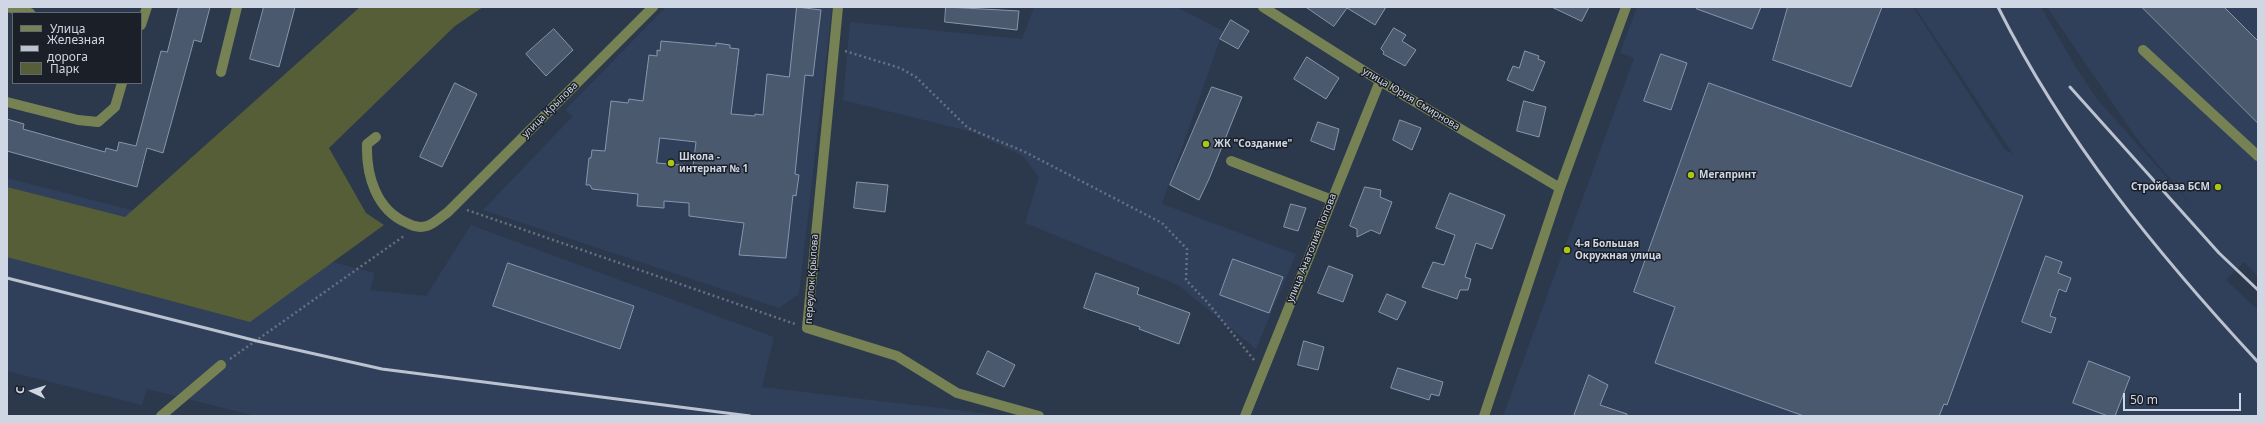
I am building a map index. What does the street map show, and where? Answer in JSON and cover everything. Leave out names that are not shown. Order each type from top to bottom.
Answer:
[{"type":"street","points":[[7,7],[26,12]]},
{"type":"street","points":[[142,22],[147,7]]},
{"type":"street","points":[[221,72],[237,7]]},
{"type":"street","name":"улица Крылова","points":[[416,228],[428,226],[451,209],[653,7]]},
{"type":"street","name":"переулок Крылова","points":[[838,7],[807,328],[897,356],[956,393],[1039,416]]},
{"type":"street","name":"улица Юрия Смирнова","points":[[1263,7],[1278,11],[1380,81],[1560,188]]},
{"type":"street","points":[[1484,416],[1560,188],[1626,7]]},
{"type":"street","points":[[2143,50],[2258,156]]},
{"type":"street","name":"улица Анатолия Попова","points":[[1245,416],[1380,81]]},
{"type":"street","points":[[7,102],[78,120],[98,122],[115,107],[122,84]]},
{"type":"street","points":[[376,137],[367,144],[367,156],[377,195],[385,209],[400,220],[416,228]]},
{"type":"street","points":[[1231,161],[1332,200]]},
{"type":"street","points":[[161,416],[221,365]]},
{"type":"path","points":[[835,48],[900,68],[916,77],[968,128],[1025,152],[1162,223],[1187,249],[1186,280],[1208,303],[1262,371]]},
{"type":"path","points":[[451,209],[807,328]]},
{"type":"path","points":[[221,365],[416,228]]},
{"type":"shaded area","name":"Школа - интернат № 1","points":[[666,7],[832,7],[799,294],[779,308],[483,210],[573,116],[565,110]]},
{"type":"shaded area","points":[[1034,7],[1177,7],[1223,31],[1162,204],[1296,254],[1256,349],[1178,285],[1025,223],[1039,177],[1023,156],[972,132],[843,100],[850,22],[1022,39]]},
{"type":"shaded area","points":[[1637,7],[1913,7],[2005,150],[2013,154],[1915,7],[2041,7],[2077,69],[2097,99],[2195,209],[2137,139],[2047,7],[2258,7],[2258,276],[2244,262],[2226,280],[2258,310],[2258,416],[1503,416],[1634,58],[1620,53]]},
{"type":"shaded area","points":[[7,178],[375,273],[370,290],[426,296],[471,225],[774,337],[762,387],[1006,416],[256,416],[147,389],[142,405],[7,371]]},
{"type":"green space","points":[[360,7],[483,7],[455,26],[329,148],[366,213],[384,225],[250,322],[7,257],[7,187],[125,217]]},
{"type":"building","points":[[179,7],[210,7],[201,42],[194,40],[163,153],[147,148],[137,187],[7,151],[7,119],[24,124],[23,129],[105,152],[106,148],[117,151],[119,142],[136,146],[161,51],[167,52]]},
{"type":"building","points":[[264,7],[295,7],[279,67],[250,59]]},
{"type":"building","points":[[797,7],[821,10],[813,76],[805,75],[795,174],[799,175],[796,196],[793,195],[786,258],[739,255],[744,223],[689,216],[689,203],[664,201],[664,208],[637,206],[638,194],[592,189],[590,185],[586,185],[589,158],[591,158],[592,150],[605,151],[611,101],[628,103],[629,99],[643,101],[649,55],[657,56],[657,50],[660,51],[661,41],[716,46],[716,43],[730,45],[730,48],[739,49],[731,114],[755,116],[755,114],[763,115],[767,74],[789,77]],"holes":[[[660,138],[696,142],[693,166],[657,163]]]},
{"type":"building","points":[[946,7],[1019,11],[1017,30],[945,22]]},
{"type":"building","points":[[1306,7],[1386,7],[1375,25],[1347,8],[1334,26]]},
{"type":"building","points":[[1552,7],[1589,7],[1582,21]]},
{"type":"building","points":[[1697,7],[1761,7],[1752,29],[1697,9]]},
{"type":"building","points":[[1788,7],[1882,7],[1851,87],[1773,60]]},
{"type":"building","points":[[2142,7],[2224,7],[2258,41],[2258,123]]},
{"type":"building","points":[[1231,20],[1249,31],[1238,49],[1220,39]]},
{"type":"building","points":[[1394,28],[1406,35],[1402,41],[1416,50],[1405,66],[1383,54],[1384,52],[1381,49]]},
{"type":"building","points":[[554,29],[573,50],[546,76],[526,54]]},
{"type":"building","points":[[1525,51],[1539,56],[1538,59],[1545,62],[1533,91],[1507,80],[1513,66],[1519,68]]},
{"type":"building","points":[[1661,54],[1687,63],[1671,110],[1644,101]]},
{"type":"building","points":[[1307,57],[1339,78],[1326,99],[1294,79]]},
{"type":"building","points":[[455,83],[477,94],[442,167],[420,157]]},
{"type":"building","points":[[1709,83],[2023,196],[1947,405],[1944,404],[1939,416],[1804,416],[1655,363],[1675,307],[1634,292]]},
{"type":"building","name":"ЖК \"Создание\"","points":[[1212,87],[1242,97],[1199,200],[1170,185]]},
{"type":"building","points":[[1524,101],[1546,107],[1539,137],[1517,131]]},
{"type":"building","points":[[1400,120],[1421,128],[1412,150],[1393,140]]},
{"type":"building","points":[[1318,122],[1339,129],[1334,150],[1311,141]]},
{"type":"building","points":[[857,182],[888,185],[885,212],[854,208]]},
{"type":"building","points":[[1365,187],[1381,190],[1380,197],[1392,202],[1380,234],[1371,230],[1357,237],[1357,229],[1350,226]]},
{"type":"building","points":[[1450,193],[1505,215],[1492,249],[1476,243],[1465,277],[1471,279],[1468,290],[1460,290],[1457,299],[1422,287],[1433,262],[1444,265],[1455,235],[1436,228]]},
{"type":"building","points":[[1291,204],[1306,208],[1298,231],[1284,227]]},
{"type":"building","points":[[2046,256],[2062,262],[2058,273],[2071,278],[2066,292],[2059,289],[2050,316],[2056,318],[2051,333],[2022,322]]},
{"type":"building","points":[[1233,259],[1283,277],[1269,313],[1220,295]]},
{"type":"building","points":[[508,263],[634,306],[620,349],[493,306]]},
{"type":"building","points":[[1329,266],[1353,275],[1343,302],[1318,293]]},
{"type":"building","points":[[1096,273],[1139,288],[1137,294],[1190,313],[1179,344],[1139,329],[1140,327],[1084,308]]},
{"type":"building","points":[[1387,294],[1406,302],[1397,320],[1379,312]]},
{"type":"building","points":[[1304,341],[1324,347],[1318,370],[1298,365]]},
{"type":"building","points":[[988,351],[1015,365],[1004,387],[977,374]]},
{"type":"building","points":[[2089,361],[2130,377],[2115,416],[2108,416],[2073,403]]},
{"type":"building","points":[[1398,368],[1443,382],[1439,396],[1431,394],[1429,400],[1391,388]]},
{"type":"building","points":[[1589,375],[1608,385],[1600,405],[1627,414],[1627,416],[1574,416]]},
{"type":"railway","points":[[1998,7],[2024,56],[2053,104],[2115,194],[2184,279],[2258,362]]},
{"type":"railway","points":[[2070,87],[2219,253],[2258,290]]},
{"type":"railway","points":[[7,278],[257,341],[382,369],[750,416]]},
{"type":"place","name":"ЖК \"Создание\"","points":[[1206,144]]},
{"type":"place","name":"Школа - интернат № 1","points":[[671,163]]},
{"type":"place","name":"Мегапринт","points":[[1691,175]]},
{"type":"place","name":"Стройбаза БСМ","points":[[2218,187]]},
{"type":"place","name":"4-я Большая Окружная улица","points":[[1567,250]]}]
